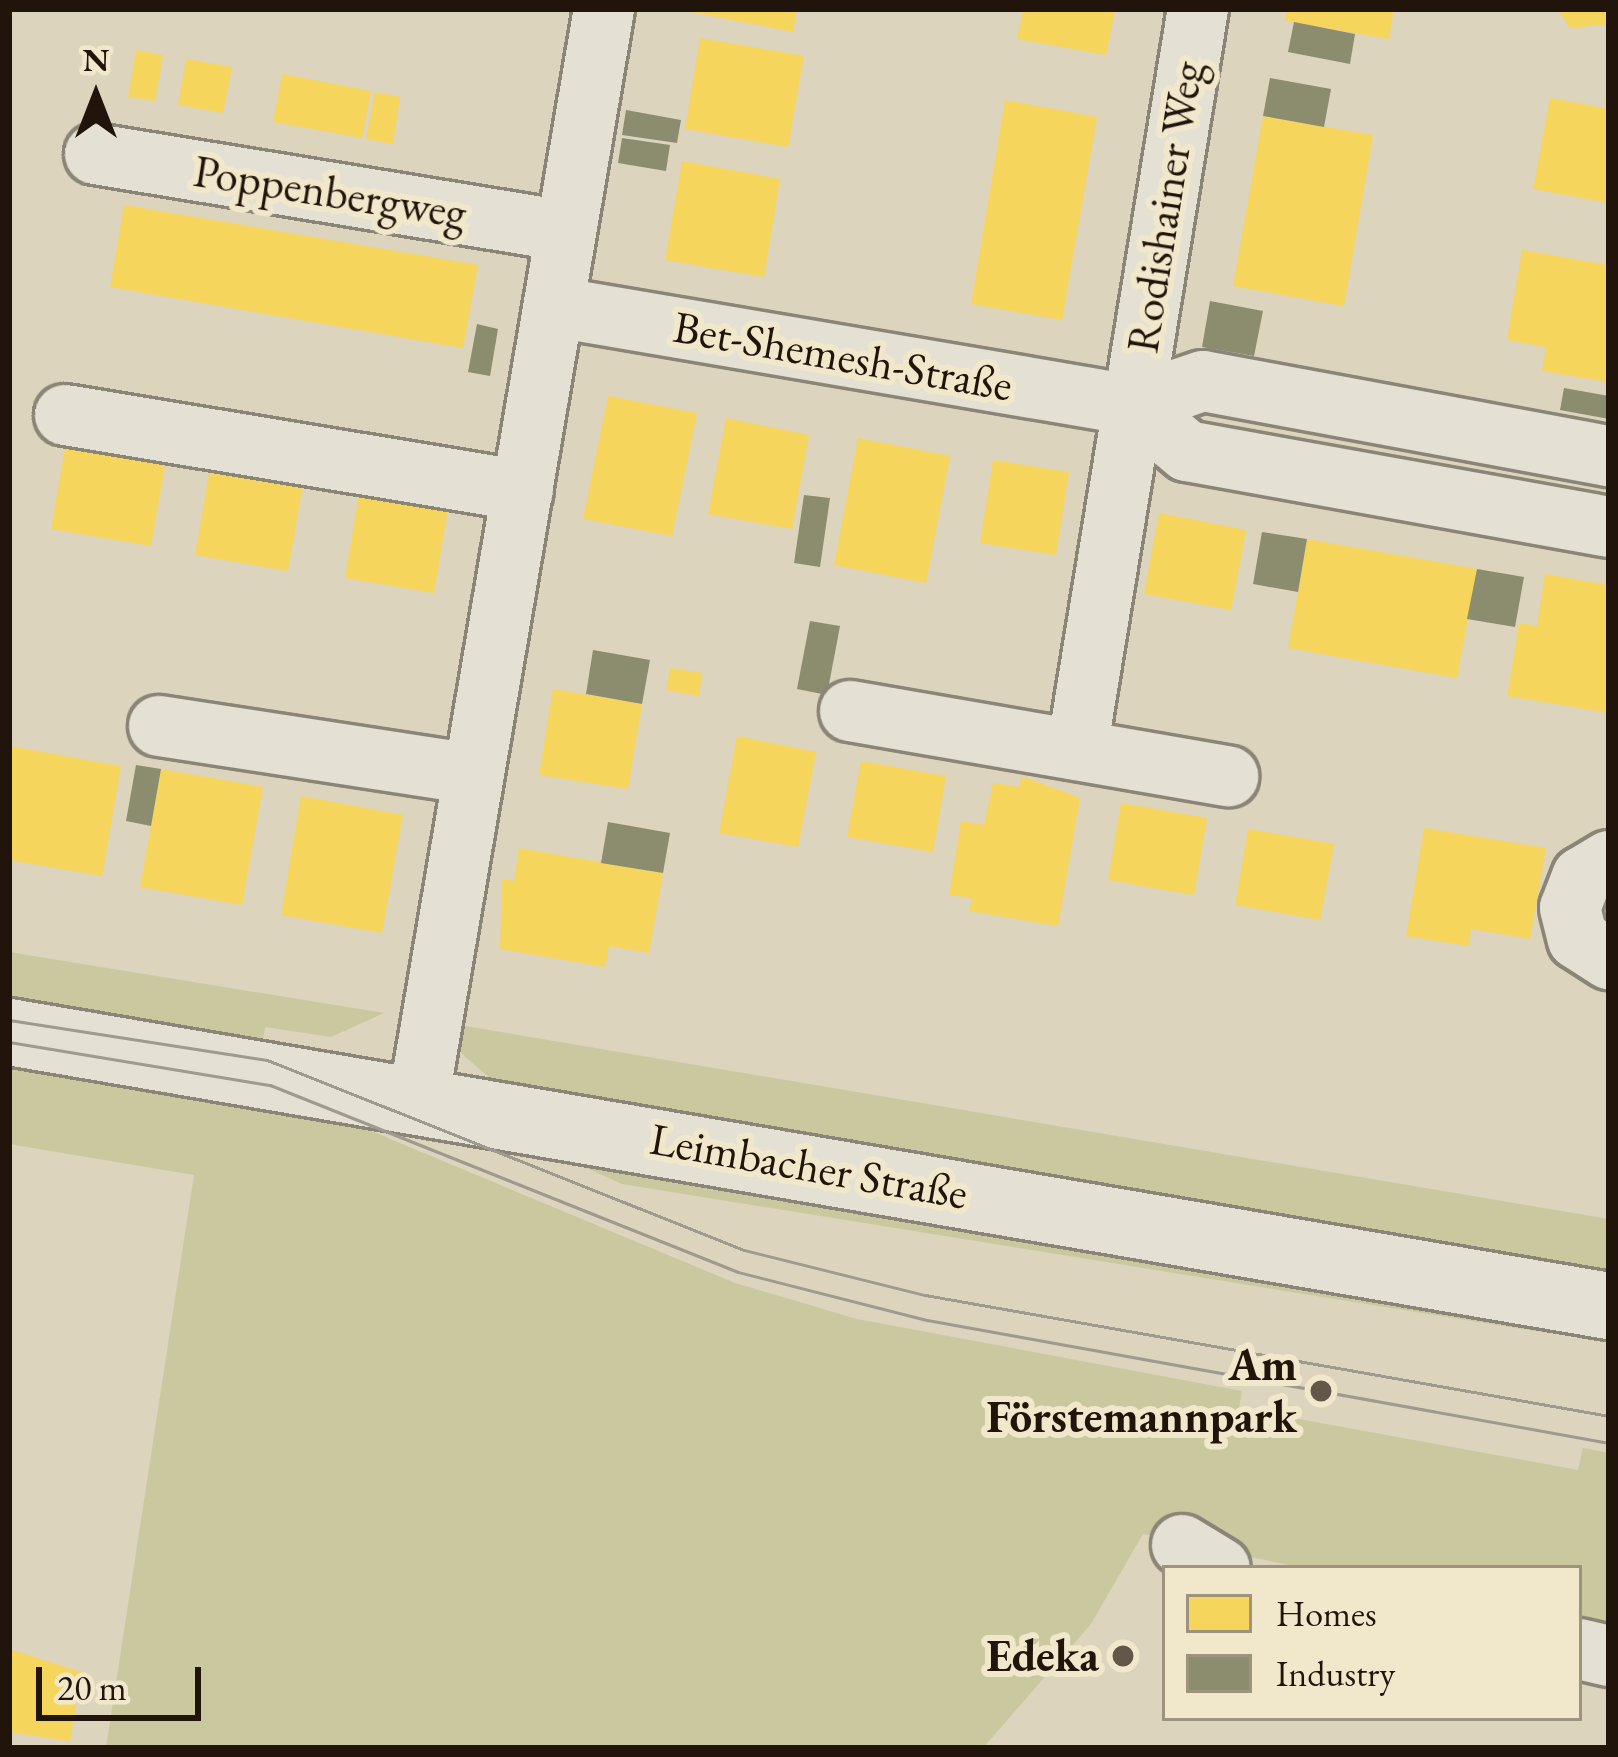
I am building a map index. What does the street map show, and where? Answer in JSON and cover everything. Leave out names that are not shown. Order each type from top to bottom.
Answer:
[{"type":"street","points":[[419,1097],[604,9]]},
{"type":"street","name":"Rodishainer Weg","points":[[1132,405],[1198,9]]},
{"type":"street","name":"Poppenbergweg","points":[[94,154],[566,231]]},
{"type":"street","name":"Bet-Shemesh-Straße","points":[[554,307],[1132,405],[1203,381],[1609,456]]},
{"type":"street","points":[[1132,405],[1187,451],[1609,527]]},
{"type":"street","points":[[1077,750],[1132,405]]},
{"type":"street","points":[[64,415],[523,491]]},
{"type":"street","points":[[850,711],[1228,776]]},
{"type":"street","points":[[159,726],[473,774]]},
{"type":"street","points":[[1609,861],[1582,877],[1570,908],[1578,939],[1609,959]]},
{"type":"street","name":"Leimbacher Straße","points":[[9,1032],[419,1097],[1609,1306]]},
{"type":"shaded area","points":[[9,952],[384,1013],[331,1037],[265,1027],[262,1046],[9,1001]]},
{"type":"shaded area","points":[[453,1024],[1609,1219],[1609,1276],[545,1096],[491,1079],[461,1053]]},
{"type":"shaded area","points":[[9,1061],[321,1110],[735,1283],[857,1319],[1242,1391],[1239,1408],[1578,1470],[1583,1448],[1609,1453],[1609,1633],[1582,1628],[1582,1565],[1288,1565],[1143,1534],[1091,1624],[983,1748],[106,1748],[194,1175],[9,1144]]},
{"type":"shaded area","points":[[515,1136],[1356,1287],[1553,1334],[622,1184]]},
{"type":"building: Homes","points":[[676,9],[797,9],[793,32]]},
{"type":"building: Homes","points":[[1023,9],[1115,9],[1106,55],[1017,39]]},
{"type":"building: Homes","points":[[1287,9],[1394,9],[1389,39],[1285,21]]},
{"type":"building: Homes","points":[[1557,9],[1609,9],[1609,24],[1570,28]]},
{"type":"building: Homes","points":[[700,38],[804,56],[788,147],[685,129]]},
{"type":"building: Homes","points":[[136,50],[163,55],[155,101],[128,97]]},
{"type":"building: Homes","points":[[186,59],[232,67],[223,113],[178,105]]},
{"type":"building: Homes","points":[[282,74],[371,91],[362,138],[273,122]]},
{"type":"building: Homes","points":[[375,92],[400,97],[393,144],[366,139]]},
{"type":"building: Homes","points":[[1550,98],[1609,109],[1609,203],[1533,189]]},
{"type":"building: Homes","points":[[1005,100],[1097,117],[1062,320],[971,304]]},
{"type":"building: Homes","points":[[1263,116],[1373,135],[1344,306],[1233,286]]},
{"type":"building: Homes","points":[[682,161],[780,179],[764,277],[665,260]]},
{"type":"building: Homes","points":[[124,205],[478,265],[463,348],[110,287]]},
{"type":"building: Homes","points":[[1522,250],[1609,265],[1609,382],[1542,371],[1546,347],[1507,340]]},
{"type":"building: Homes","points":[[608,396],[697,413],[672,536],[583,519]]},
{"type":"building: Homes","points":[[726,418],[809,435],[792,529],[708,514]]},
{"type":"building: Homes","points":[[67,436],[167,454],[151,546],[51,529]]},
{"type":"building: Homes","points":[[858,438],[950,456],[926,583],[834,565]]},
{"type":"building: Homes","points":[[993,460],[1069,472],[1056,555],[980,543]]},
{"type":"building: Homes","points":[[210,468],[303,484],[288,571],[195,555]]},
{"type":"building: Homes","points":[[359,494],[448,509],[434,593],[345,578]]},
{"type":"building: Homes","points":[[1159,513],[1246,530],[1231,610],[1144,594]]},
{"type":"building: Homes","points":[[1307,539],[1477,569],[1457,678],[1288,648]]},
{"type":"building: Homes","points":[[1545,574],[1609,585],[1609,713],[1507,696],[1519,623],[1537,626]]},
{"type":"building: Homes","points":[[670,668],[702,673],[699,696],[666,690]]},
{"type":"building: Homes","points":[[553,689],[642,704],[628,789],[539,775]]},
{"type":"building: Homes","points":[[737,736],[816,752],[798,847],[719,833]]},
{"type":"building: Homes","points":[[9,746],[121,766],[102,876],[9,860]]},
{"type":"building: Homes","points":[[861,761],[946,776],[933,852],[847,837]]},
{"type":"building: Homes","points":[[161,769],[263,787],[242,905],[140,887]]},
{"type":"building: Homes","points":[[1021,776],[1080,798],[1058,926],[969,911],[972,898],[949,895],[961,821],[984,825],[993,783],[1020,787]]},
{"type":"building: Homes","points":[[301,796],[403,815],[382,933],[281,915]]},
{"type":"building: Homes","points":[[1121,803],[1207,818],[1194,895],[1108,880]]},
{"type":"building: Homes","points":[[1424,828],[1546,848],[1530,939],[1471,929],[1469,946],[1406,936]]},
{"type":"building: Homes","points":[[1248,829],[1334,844],[1320,920],[1235,905]]},
{"type":"building: Homes","points":[[519,848],[663,873],[649,953],[609,946],[605,967],[500,949],[502,879],[514,881]]},
{"type":"building: Homes","points":[[9,1649],[81,1672],[70,1741],[9,1732]]},
{"type":"building: Industry","points":[[1294,22],[1355,34],[1350,64],[1288,52]]},
{"type":"building: Industry","points":[[1270,78],[1331,89],[1324,127],[1263,116]]},
{"type":"building: Industry","points":[[626,110],[681,120],[677,143],[622,135]]},
{"type":"building: Industry","points":[[622,138],[670,145],[666,171],[618,163]]},
{"type":"building: Industry","points":[[1210,301],[1263,311],[1254,356],[1202,347]]},
{"type":"building: Industry","points":[[477,324],[498,329],[490,376],[468,372]]},
{"type":"building: Industry","points":[[1564,388],[1609,396],[1609,419],[1560,410]]},
{"type":"building: Industry","points":[[804,495],[830,498],[820,567],[794,563]]},
{"type":"building: Industry","points":[[1262,532],[1307,539],[1298,592],[1253,584]]},
{"type":"building: Industry","points":[[1477,569],[1524,577],[1515,627],[1467,619]]},
{"type":"building: Industry","points":[[810,621],[840,626],[827,695],[797,689]]},
{"type":"building: Industry","points":[[593,650],[650,660],[642,704],[586,694]]},
{"type":"building: Industry","points":[[136,765],[161,769],[151,826],[126,821]]},
{"type":"building: Industry","points":[[608,822],[670,833],[663,873],[601,863]]},
{"type":"tram line","points":[[9,1020],[267,1060],[744,1250],[925,1295],[1609,1416]]},
{"type":"tram line","points":[[9,1042],[270,1085],[738,1272],[927,1320],[1609,1443]]},
{"type":"place","name":"Am Förstemannpark","points":[[1321,1391]]},
{"type":"place","name":"Edeka","points":[[1123,1656]]}]
